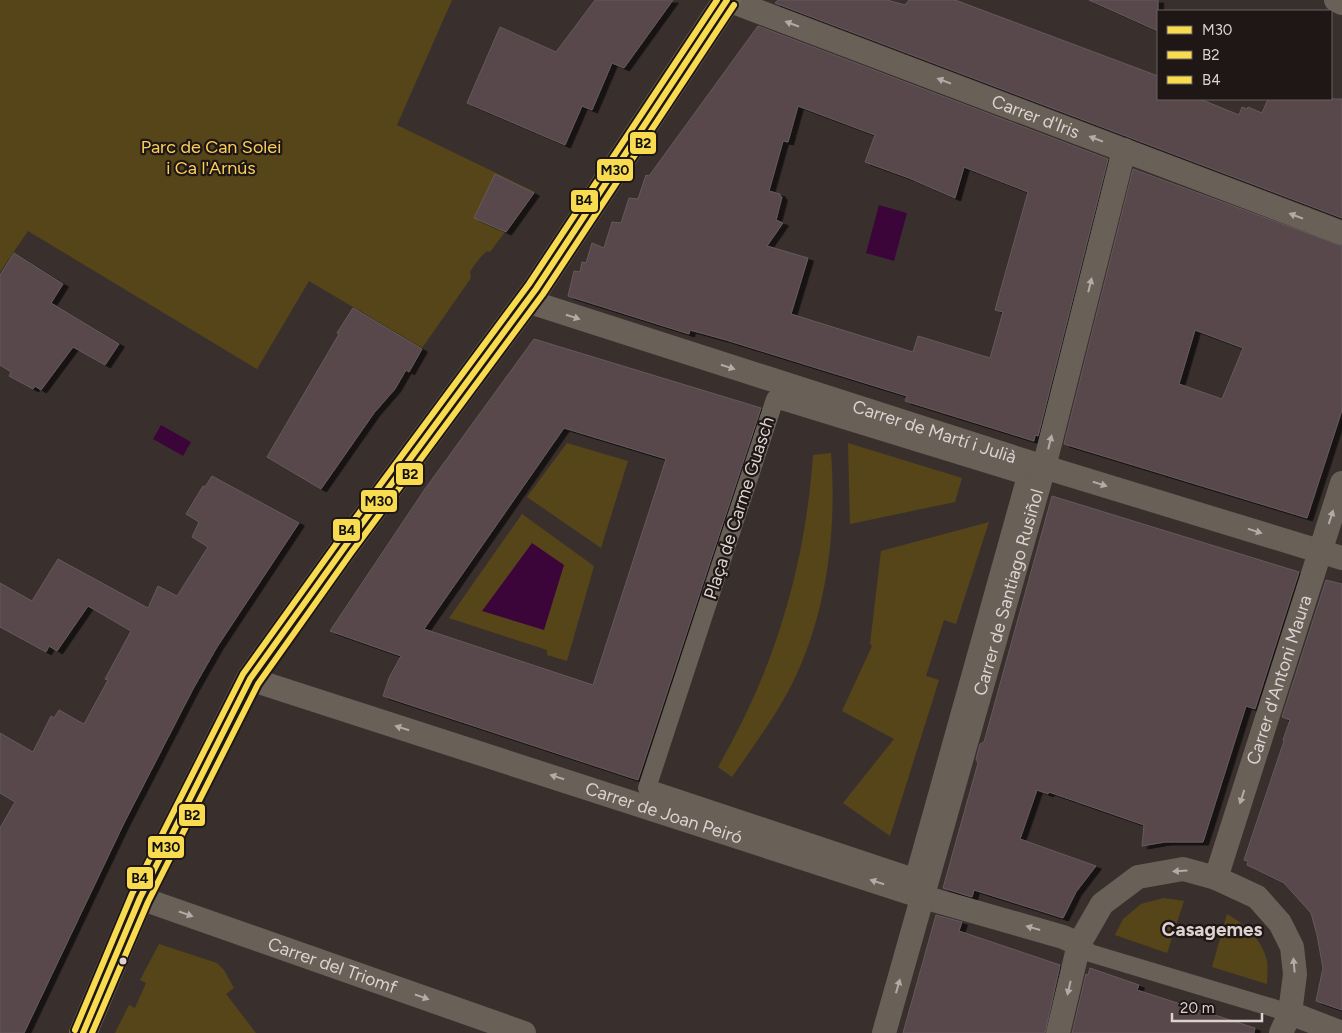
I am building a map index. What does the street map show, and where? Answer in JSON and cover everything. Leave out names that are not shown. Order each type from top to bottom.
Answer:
[{"type":"main road","points":[[83,1033],[140,898],[250,679],[344,548],[527,302],[728,0]]},
{"type":"street","name":"Carrer d'Iris","points":[[728,0],[1342,233]]},
{"type":"street","points":[[1336,0],[1342,3]]},
{"type":"street","name":"Carrer de Santiago Rusiñol","points":[[884,1033],[1044,467],[1124,150]]},
{"type":"street","name":"Carrer de Martí i Julià","points":[[527,302],[1044,467],[1331,554]]},
{"type":"street","name":"Plaça de Carme Guasch","points":[[775,399],[1026,476],[914,877],[647,788],[775,399]]},
{"type":"street","name":"Carrer d'Antoni Maura","points":[[1216,878],[1331,554],[1342,483]]},
{"type":"street","name":"Carrer de Joan Peiró","points":[[250,679],[923,897],[1063,937],[1079,944]]},
{"type":"street","points":[[1058,1033],[1079,944],[1102,904],[1138,877],[1184,869],[1216,878],[1258,897],[1280,923],[1292,947],[1295,974],[1286,1023]]},
{"type":"street","name":"Carrer del Triomf","points":[[140,898],[524,1033]]},
{"type":"street","points":[[1079,944],[1090,953],[1286,1023],[1342,1033]]},
{"type":"green space","name":"Parc de Can Solei i Ca l'Arnús","points":[[0,0],[452,0],[397,125],[535,192],[490,252],[487,251],[476,263],[470,272],[471,278],[422,348],[309,281],[257,369],[28,231],[0,272]]},
{"type":"green space","points":[[567,443],[628,461],[601,548],[527,497]]},
{"type":"green space","points":[[848,443],[962,478],[955,502],[850,524]]},
{"type":"green space","points":[[831,453],[831,541],[827,571],[814,629],[792,684],[764,732],[732,777],[718,767],[756,692],[784,616],[803,538],[813,455]]},
{"type":"green space","points":[[522,514],[594,566],[567,661],[547,655],[547,650],[449,618]]},
{"type":"green space","points":[[989,522],[956,624],[944,620],[926,676],[939,680],[890,836],[843,803],[894,739],[842,711],[872,646],[870,644],[881,551]]},
{"type":"green space","points":[[1164,898],[1184,901],[1167,953],[1115,935],[1123,919],[1141,904]]},
{"type":"green space","points":[[1227,914],[1252,933],[1265,953],[1267,984],[1212,967]]},
{"type":"green space","points":[[159,944],[217,963],[224,970],[234,988],[226,994],[256,1033],[115,1033],[129,1005],[135,1008],[146,983],[140,980]]},
{"type":"shaded area","points":[[879,205],[907,213],[894,261],[866,253]]},
{"type":"shaded area","points":[[161,425],[191,442],[183,456],[153,439]]},
{"type":"shaded area","points":[[532,543],[564,565],[544,630],[482,611]]},
{"type":"building","points":[[595,0],[673,0],[624,68],[612,63],[592,110],[582,106],[565,145],[467,103],[500,27],[556,52]]},
{"type":"building","points":[[778,0],[887,0],[905,5],[909,0],[955,0],[1157,76],[1157,100],[1202,100],[1239,115],[1242,107],[1247,109],[1248,107],[1262,113],[1268,100],[1342,99],[1342,218],[775,3]]},
{"type":"building","points":[[1089,0],[1158,0],[1157,31]]},
{"type":"building","points":[[758,26],[1108,159],[1038,436],[1035,435],[1034,441],[905,401],[907,396],[726,340],[690,330],[689,334],[568,296],[574,271],[580,272],[582,262],[586,263],[592,243],[604,248],[612,222],[621,223],[629,198],[638,199],[646,175],[649,176]],"holes":[[[798,106],[875,135],[865,162],[955,198],[964,167],[1028,192],[995,310],[1003,312],[990,358],[918,336],[913,352],[791,314],[808,258],[767,246],[783,223],[776,220],[782,197],[780,194],[769,191],[783,141],[788,142]]]},
{"type":"building","points":[[1133,169],[1342,246],[1342,410],[1307,518],[1064,444]],"holes":[[[1195,330],[1243,348],[1222,399],[1179,384]]]},
{"type":"building","points":[[495,174],[534,193],[506,232],[474,218]]},
{"type":"building","points":[[14,253],[63,284],[51,303],[119,344],[105,365],[73,347],[41,390],[35,386],[33,389],[9,376],[11,372],[0,365],[0,275]]},
{"type":"building","points":[[353,308],[422,349],[409,372],[406,370],[395,389],[374,413],[321,489],[267,457]]},
{"type":"building","points":[[534,339],[761,408],[638,780],[383,696],[389,678],[401,656],[330,631],[425,489]],"holes":[[[564,428],[666,459],[593,685],[424,629]]]},
{"type":"building","points":[[212,476],[299,523],[217,647],[193,689],[124,823],[24,1033],[0,1033],[0,828],[15,802],[0,793],[0,733],[33,752],[51,716],[54,718],[59,710],[84,724],[108,680],[105,679],[131,631],[88,606],[57,651],[49,646],[46,652],[0,627],[0,583],[32,601],[58,559],[148,608],[158,586],[177,596],[208,547],[192,537],[199,522],[186,514],[203,486],[205,487]]},
{"type":"building","points":[[1052,496],[1299,572],[1255,709],[1246,706],[1203,842],[1165,842],[1142,846],[1144,825],[1049,792],[1048,794],[1037,790],[1020,839],[1096,866],[1076,892],[1063,918],[974,890],[972,897],[943,888],[978,763],[976,759],[980,744],[984,742]]},
{"type":"building","points":[[1326,580],[1342,584],[1342,1010],[1316,1001],[1323,968],[1311,913],[1284,883],[1247,865],[1248,861],[1244,860],[1284,741],[1290,720],[1282,717]]},
{"type":"building","points":[[936,915],[962,922],[959,931],[1060,965],[1045,1033],[903,1033]]},
{"type":"building","points":[[1090,968],[1139,985],[1137,990],[1255,1028],[1254,1033],[1072,1033],[1086,974],[1088,975]]},
{"type":"transit line","name":"B4","points":[[75,1030],[132,894],[243,674],[337,543],[529,284],[717,0]]},
{"type":"transit line","name":"M30","points":[[83,1033],[140,898],[250,679],[344,548],[536,289],[727,0]]},
{"type":"transit line","name":"B2","points":[[92,1033],[148,902],[258,684],[351,553],[543,294],[734,5]]},
{"type":"district","name":"Casagemes","points":[[1212,929]]}]
